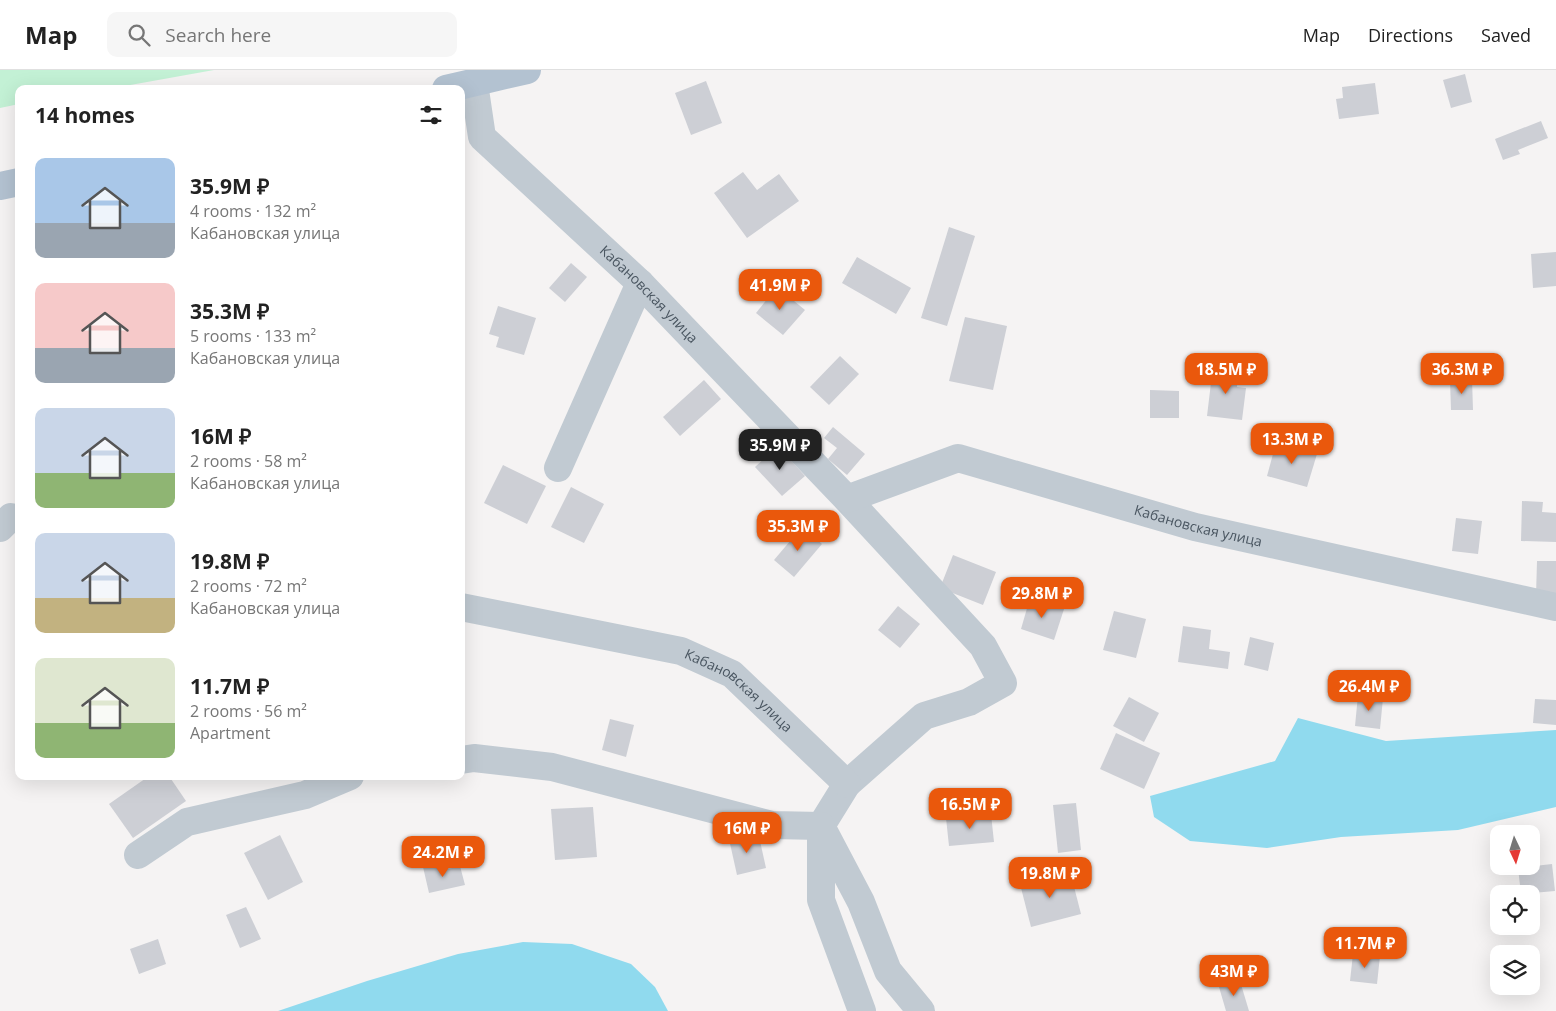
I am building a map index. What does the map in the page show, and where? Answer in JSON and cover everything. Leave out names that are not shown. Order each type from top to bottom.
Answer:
[{"type":"main road","points":[[465,85],[527,70]]},
{"type":"main road","points":[[0,186],[15,183]]},
{"type":"street","name":"Кабановская улица","points":[[474,83],[482,137],[640,283],[847,499],[983,646],[1003,683],[968,702],[924,716],[847,784],[821,826]]},
{"type":"street","points":[[558,468],[640,283]]},
{"type":"street","name":"Кабановская улица","points":[[847,499],[958,458],[1195,527],[1556,607]]},
{"type":"street","name":"Кабановская улица","points":[[465,608],[681,651],[732,674],[847,784]]},
{"type":"street","points":[[465,759],[474,758],[552,767],[772,825],[821,826]]},
{"type":"street","points":[[138,855],[187,822],[305,795],[341,780]]},
{"type":"street","points":[[821,826],[821,900],[862,1011]]},
{"type":"street","points":[[821,826],[861,902],[888,971],[921,1011]]},
{"type":"green space","points":[[0,70],[214,70],[130,85],[15,85],[15,105],[0,108]]},
{"type":"water","points":[[1298,718],[1386,741],[1556,730],[1556,807],[1458,830],[1341,837],[1267,848],[1190,841],[1154,817],[1150,796],[1275,761]]},
{"type":"water","points":[[523,942],[572,944],[631,964],[655,987],[668,1011],[278,1011],[367,981],[458,954]]},
{"type":"building","points":[[1465,74],[1472,102],[1451,108],[1443,80]]},
{"type":"building","points":[[706,81],[722,123],[691,135],[675,93]]},
{"type":"building","points":[[1375,83],[1379,114],[1339,119],[1336,99],[1343,98],[1342,87]]},
{"type":"building","points":[[1541,121],[1548,138],[1518,150],[1520,154],[1503,160],[1495,139]]},
{"type":"building","points":[[743,172],[757,190],[779,174],[799,201],[747,238],[714,193]]},
{"type":"building","points":[[949,227],[975,236],[947,326],[921,318]]},
{"type":"building","points":[[1556,252],[1556,286],[1533,288],[1531,254]]},
{"type":"building","points":[[857,257],[911,288],[896,314],[842,283]]},
{"type":"building","points":[[571,263],[587,277],[565,302],[549,288]]},
{"type":"building","points":[[777,287],[805,310],[783,335],[756,313]]},
{"type":"building","points":[[498,306],[536,318],[524,355],[496,347],[499,337],[489,334]]},
{"type":"building","points":[[965,317],[1007,326],[993,390],[949,381]]},
{"type":"building","points":[[840,356],[859,374],[829,405],[810,387]]},
{"type":"building","points":[[1213,366],[1238,369],[1237,387],[1246,388],[1242,420],[1207,416]]},
{"type":"building","points":[[1472,379],[1473,410],[1451,410],[1450,380]]},
{"type":"building","points":[[704,380],[721,399],[680,436],[663,417]]},
{"type":"building","points":[[1150,390],[1179,391],[1179,418],[1150,418]]},
{"type":"building","points":[[833,427],[865,454],[847,475],[828,459],[837,448],[824,438]]},
{"type":"building","points":[[1276,443],[1317,454],[1307,487],[1267,476]]},
{"type":"building","points":[[778,446],[805,476],[782,496],[755,467]]},
{"type":"building","points":[[503,465],[546,486],[527,524],[484,503]]},
{"type":"building","points":[[571,487],[604,504],[584,543],[551,527]]},
{"type":"building","points":[[1522,501],[1543,502],[1542,512],[1556,513],[1556,542],[1521,541]]},
{"type":"building","points":[[1456,518],[1482,521],[1478,554],[1452,551]]},
{"type":"building","points":[[802,527],[822,544],[794,577],[774,560]]},
{"type":"building","points":[[953,555],[996,572],[983,605],[940,588]]},
{"type":"building","points":[[1537,561],[1556,561],[1556,596],[1536,596]]},
{"type":"building","points":[[1030,598],[1064,609],[1054,640],[1021,629]]},
{"type":"building","points":[[898,606],[920,624],[900,648],[878,630]]},
{"type":"building","points":[[1114,611],[1146,619],[1136,658],[1103,650]]},
{"type":"building","points":[[1183,626],[1211,630],[1209,649],[1230,652],[1228,669],[1178,662]]},
{"type":"building","points":[[1250,637],[1274,643],[1268,671],[1244,665]]},
{"type":"building","points":[[1358,695],[1383,698],[1380,729],[1355,726]]},
{"type":"building","points":[[1129,697],[1159,713],[1144,742],[1113,726]]},
{"type":"building","points":[[1535,699],[1556,700],[1556,725],[1533,723]]},
{"type":"building","points":[[610,719],[634,725],[626,757],[602,750]]},
{"type":"building","points":[[1116,733],[1160,753],[1144,789],[1100,769]]},
{"type":"building","points":[[143,780],[172,780],[186,801],[133,838],[109,804]]},
{"type":"building","points":[[1076,803],[1081,850],[1058,853],[1053,805]]},
{"type":"building","points":[[593,807],[597,857],[555,860],[551,809]]},
{"type":"building","points":[[991,814],[994,842],[949,846],[946,818]]},
{"type":"building","points":[[758,832],[766,868],[737,875],[729,839]]},
{"type":"building","points":[[280,835],[303,882],[268,900],[244,853]]},
{"type":"building","points":[[438,864],[440,871],[460,866],[465,885],[429,893],[423,867]]},
{"type":"building","points":[[1552,864],[1555,891],[1540,892],[1540,885],[1520,885],[1519,875],[1540,875],[1540,865]]},
{"type":"building","points":[[1070,871],[1081,914],[1031,927],[1020,884]]},
{"type":"building","points":[[246,907],[261,939],[240,948],[226,915]]},
{"type":"building","points":[[158,939],[166,964],[139,974],[130,949]]},
{"type":"building","points":[[1353,954],[1380,956],[1377,984],[1350,981]]},
{"type":"building","points":[[1240,981],[1249,1011],[1226,1011],[1219,987]]}]
